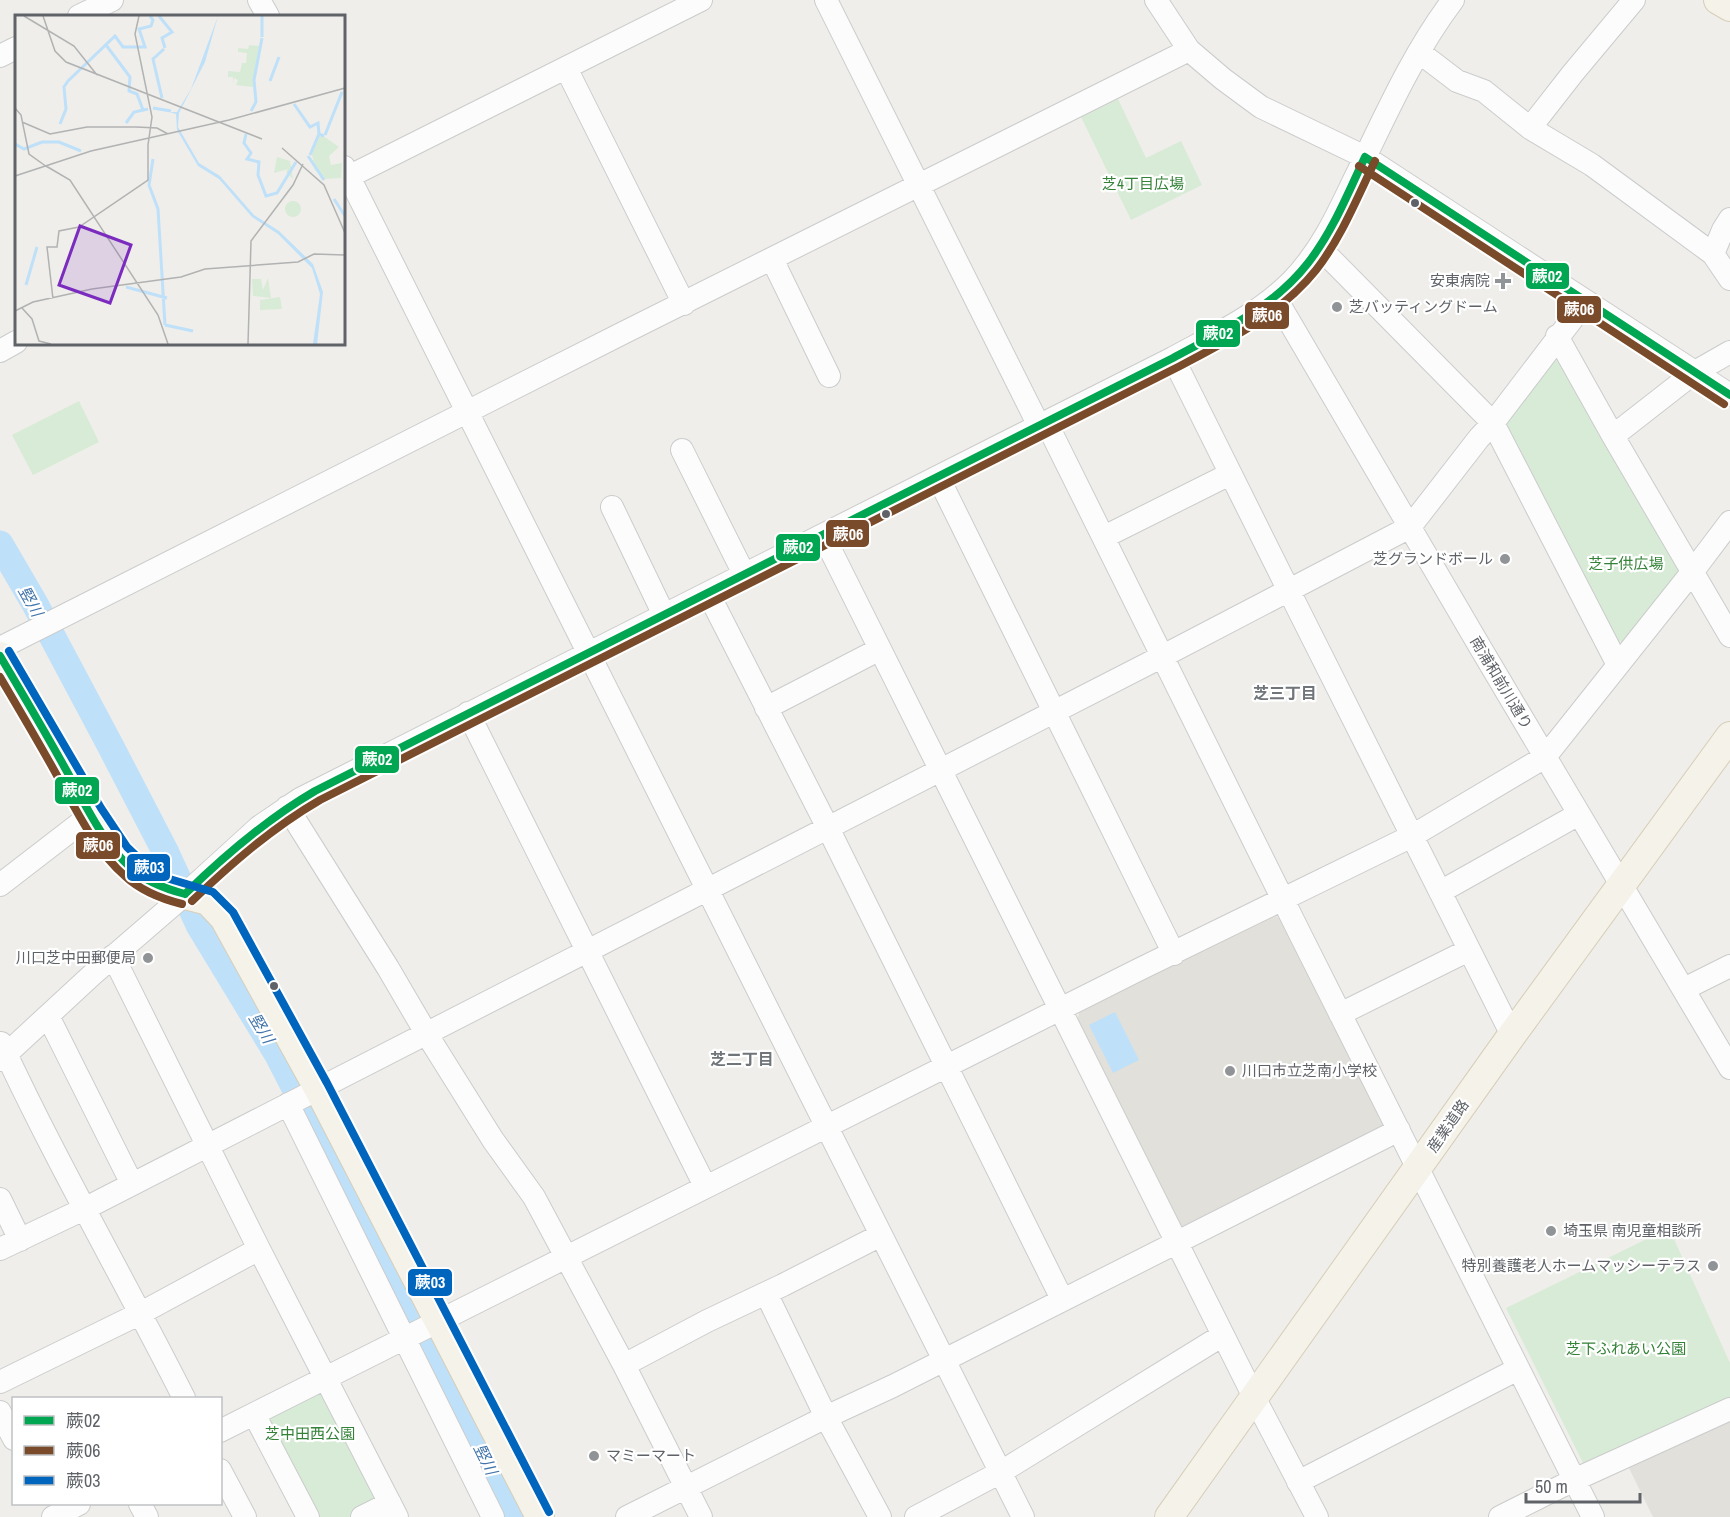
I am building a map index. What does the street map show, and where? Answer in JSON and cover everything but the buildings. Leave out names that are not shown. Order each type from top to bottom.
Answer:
[{"type":"main road","points":[[1718,0],[1730,7]]},
{"type":"main road","points":[[0,656],[92,814],[119,854],[132,868],[158,886],[208,901],[224,918],[303,1096],[436,1323],[540,1517]]},
{"type":"main road","name":"産業道路","points":[[1169,1517],[1512,1035],[1730,736]]},
{"type":"street","points":[[81,15],[112,0]]},
{"type":"street","points":[[259,0],[267,15]]},
{"type":"street","points":[[701,0],[566,68],[345,174],[1023,1517]]},
{"type":"street","points":[[826,0],[1042,424],[1104,537],[1283,900],[1593,1517]]},
{"type":"street","points":[[1156,0],[1189,50],[1261,107],[1365,158],[1730,395]]},
{"type":"street","points":[[183,1397],[2,1051],[48,1016],[259,827],[315,790],[1173,358],[1250,315],[1275,297],[1300,272],[1319,247],[1419,52],[1454,0]]},
{"type":"street","points":[[1530,128],[1634,0]]},
{"type":"street","points":[[0,56],[15,48]]},
{"type":"street","points":[[0,648],[1189,50]]},
{"type":"street","points":[[1419,52],[1457,81],[1484,91],[1530,128],[1592,165],[1713,254],[1730,279]]},
{"type":"street","points":[[566,68],[684,303]]},
{"type":"street","points":[[1713,254],[1730,219]]},
{"type":"street","points":[[1319,247],[1493,423],[1618,665]]},
{"type":"street","points":[[772,259],[829,376]]},
{"type":"street","name":"南浦和前川通り","points":[[1275,297],[1730,1068]]},
{"type":"street","points":[[0,1199],[10,1244],[84,1209],[828,828],[1410,527],[1586,301]]},
{"type":"street","points":[[1557,336],[1730,636]]},
{"type":"street","points":[[0,351],[15,343]]},
{"type":"street","points":[[1613,436],[1695,372],[1730,352]]},
{"type":"street","points":[[1173,358],[1512,1035]]},
{"type":"street","points":[[682,450],[744,574]]},
{"type":"street","points":[[1104,537],[1230,474]]},
{"type":"street","points":[[938,477],[1174,954]]},
{"type":"street","points":[[612,507],[664,615]]},
{"type":"street","points":[[222,1430],[705,1186],[1412,836],[1545,757],[1730,522]]},
{"type":"street","points":[[823,535],[1223,1335],[1317,1517]]},
{"type":"street","points":[[708,593],[828,828],[1062,1299]]},
{"type":"street","points":[[766,708],[880,649]]},
{"type":"street","points":[[468,713],[705,1186]]},
{"type":"street","points":[[287,807],[426,1033],[494,1140],[534,1197],[624,1365],[701,1517]]},
{"type":"street","points":[[0,885],[92,814]]},
{"type":"street","points":[[1440,892],[1579,814]]},
{"type":"street","points":[[1340,1014],[1469,950]]},
{"type":"street","points":[[113,956],[259,1249],[394,1510],[362,1517]]},
{"type":"street","points":[[1684,989],[1730,966]]},
{"type":"street","points":[[48,1016],[132,1184]]},
{"type":"street","points":[[303,1096],[409,1337],[493,1517]]},
{"type":"street","points":[[627,1517],[1399,1130]]},
{"type":"street","points":[[624,1365],[881,1235]]},
{"type":"street","points":[[0,1382],[141,1313],[259,1249]]},
{"type":"street","points":[[766,1293],[826,1417],[880,1517]]},
{"type":"street","points":[[916,1517],[1001,1472],[1223,1335]]},
{"type":"street","points":[[1298,1482],[1518,1369]]},
{"type":"street","points":[[1500,1517],[1574,1480],[1730,1409]]},
{"type":"street","points":[[0,1412],[12,1435]]},
{"type":"street","points":[[254,1414],[308,1517]]},
{"type":"street","points":[[222,1474],[244,1517]]},
{"type":"street","points":[[52,1517],[75,1505]]},
{"type":"shaded area","name":"川口市立芝南小学校","points":[[1274,915],[1285,922],[1384,1120],[1381,1132],[1189,1228],[1178,1225],[1077,1021],[1080,1010]]},
{"type":"shaded area","points":[[1730,1416],[1730,1517],[1653,1517],[1627,1464]]},
{"type":"green space","name":"芝4丁目広場","points":[[1118,99],[1146,158],[1181,141],[1202,185],[1131,220],[1081,117]]},
{"type":"green space","name":"芝子供広場","points":[[1564,360],[1680,564],[1679,574],[1627,642],[1613,641],[1503,429],[1504,418],[1549,361]]},
{"type":"green space","points":[[79,401],[99,442],[33,475],[12,435]]},
{"type":"green space","name":"芝下ふれあい公園","points":[[1669,1228],[1730,1363],[1730,1400],[1589,1465],[1583,1463],[1506,1308]]},
{"type":"green space","name":"芝中田西公園","points":[[316,1392],[330,1397],[379,1497],[377,1504],[349,1517],[314,1517],[267,1424],[270,1416]]},
{"type":"water","points":[[1115,1012],[1139,1060],[1113,1073],[1089,1025]]},
{"type":"waterway","name":"竪川","points":[[0,544],[35,604],[110,745],[166,853],[199,925],[278,1055],[448,1379],[501,1484],[514,1517]]},
{"type":"transit line","name":"蕨02","points":[[1365,157],[1730,395]]},
{"type":"transit line","name":"蕨02","points":[[185,894],[247,838],[280,813],[315,791],[1173,358],[1246,317],[1279,293],[1317,251],[1333,225],[1365,157]]},
{"type":"transit line","name":"蕨06","points":[[192,901],[253,847],[285,822],[320,800],[1178,367],[1252,326],[1302,286],[1325,258],[1341,231],[1375,161]]},
{"type":"transit line","name":"蕨06","points":[[1359,166],[1724,404]]},
{"type":"transit line","name":"蕨03","points":[[9,651],[101,808],[127,847],[151,870],[163,877],[213,892],[233,912],[327,1083],[549,1512]]},
{"type":"transit line","name":"蕨02","points":[[0,656],[94,821],[111,846],[131,868],[143,877],[185,894]]},
{"type":"transit line","name":"蕨06","points":[[0,677],[81,819],[105,855],[138,886],[159,897],[182,904]]},
{"type":"place","name":"安東病院","points":[[1503,281]]},
{"type":"place","name":"芝バッティングドーム","points":[[1337,307]]},
{"type":"place","name":"芝グランドボール","points":[[1505,559]]},
{"type":"place","name":"川口芝中田郵便局","points":[[148,958]]},
{"type":"place","name":"川口市立芝南小学校","points":[[1230,1071]]},
{"type":"place","name":"埼玉県 南児童相談所","points":[[1551,1231]]},
{"type":"place","name":"特別養護老人ホームマッシーテラス","points":[[1713,1266]]},
{"type":"place","name":"マミーマート","points":[[594,1456]]},
{"type":"district","name":"芝三丁目","points":[[1285,693]]},
{"type":"district","name":"芝二丁目","points":[[742,1059]]}]
